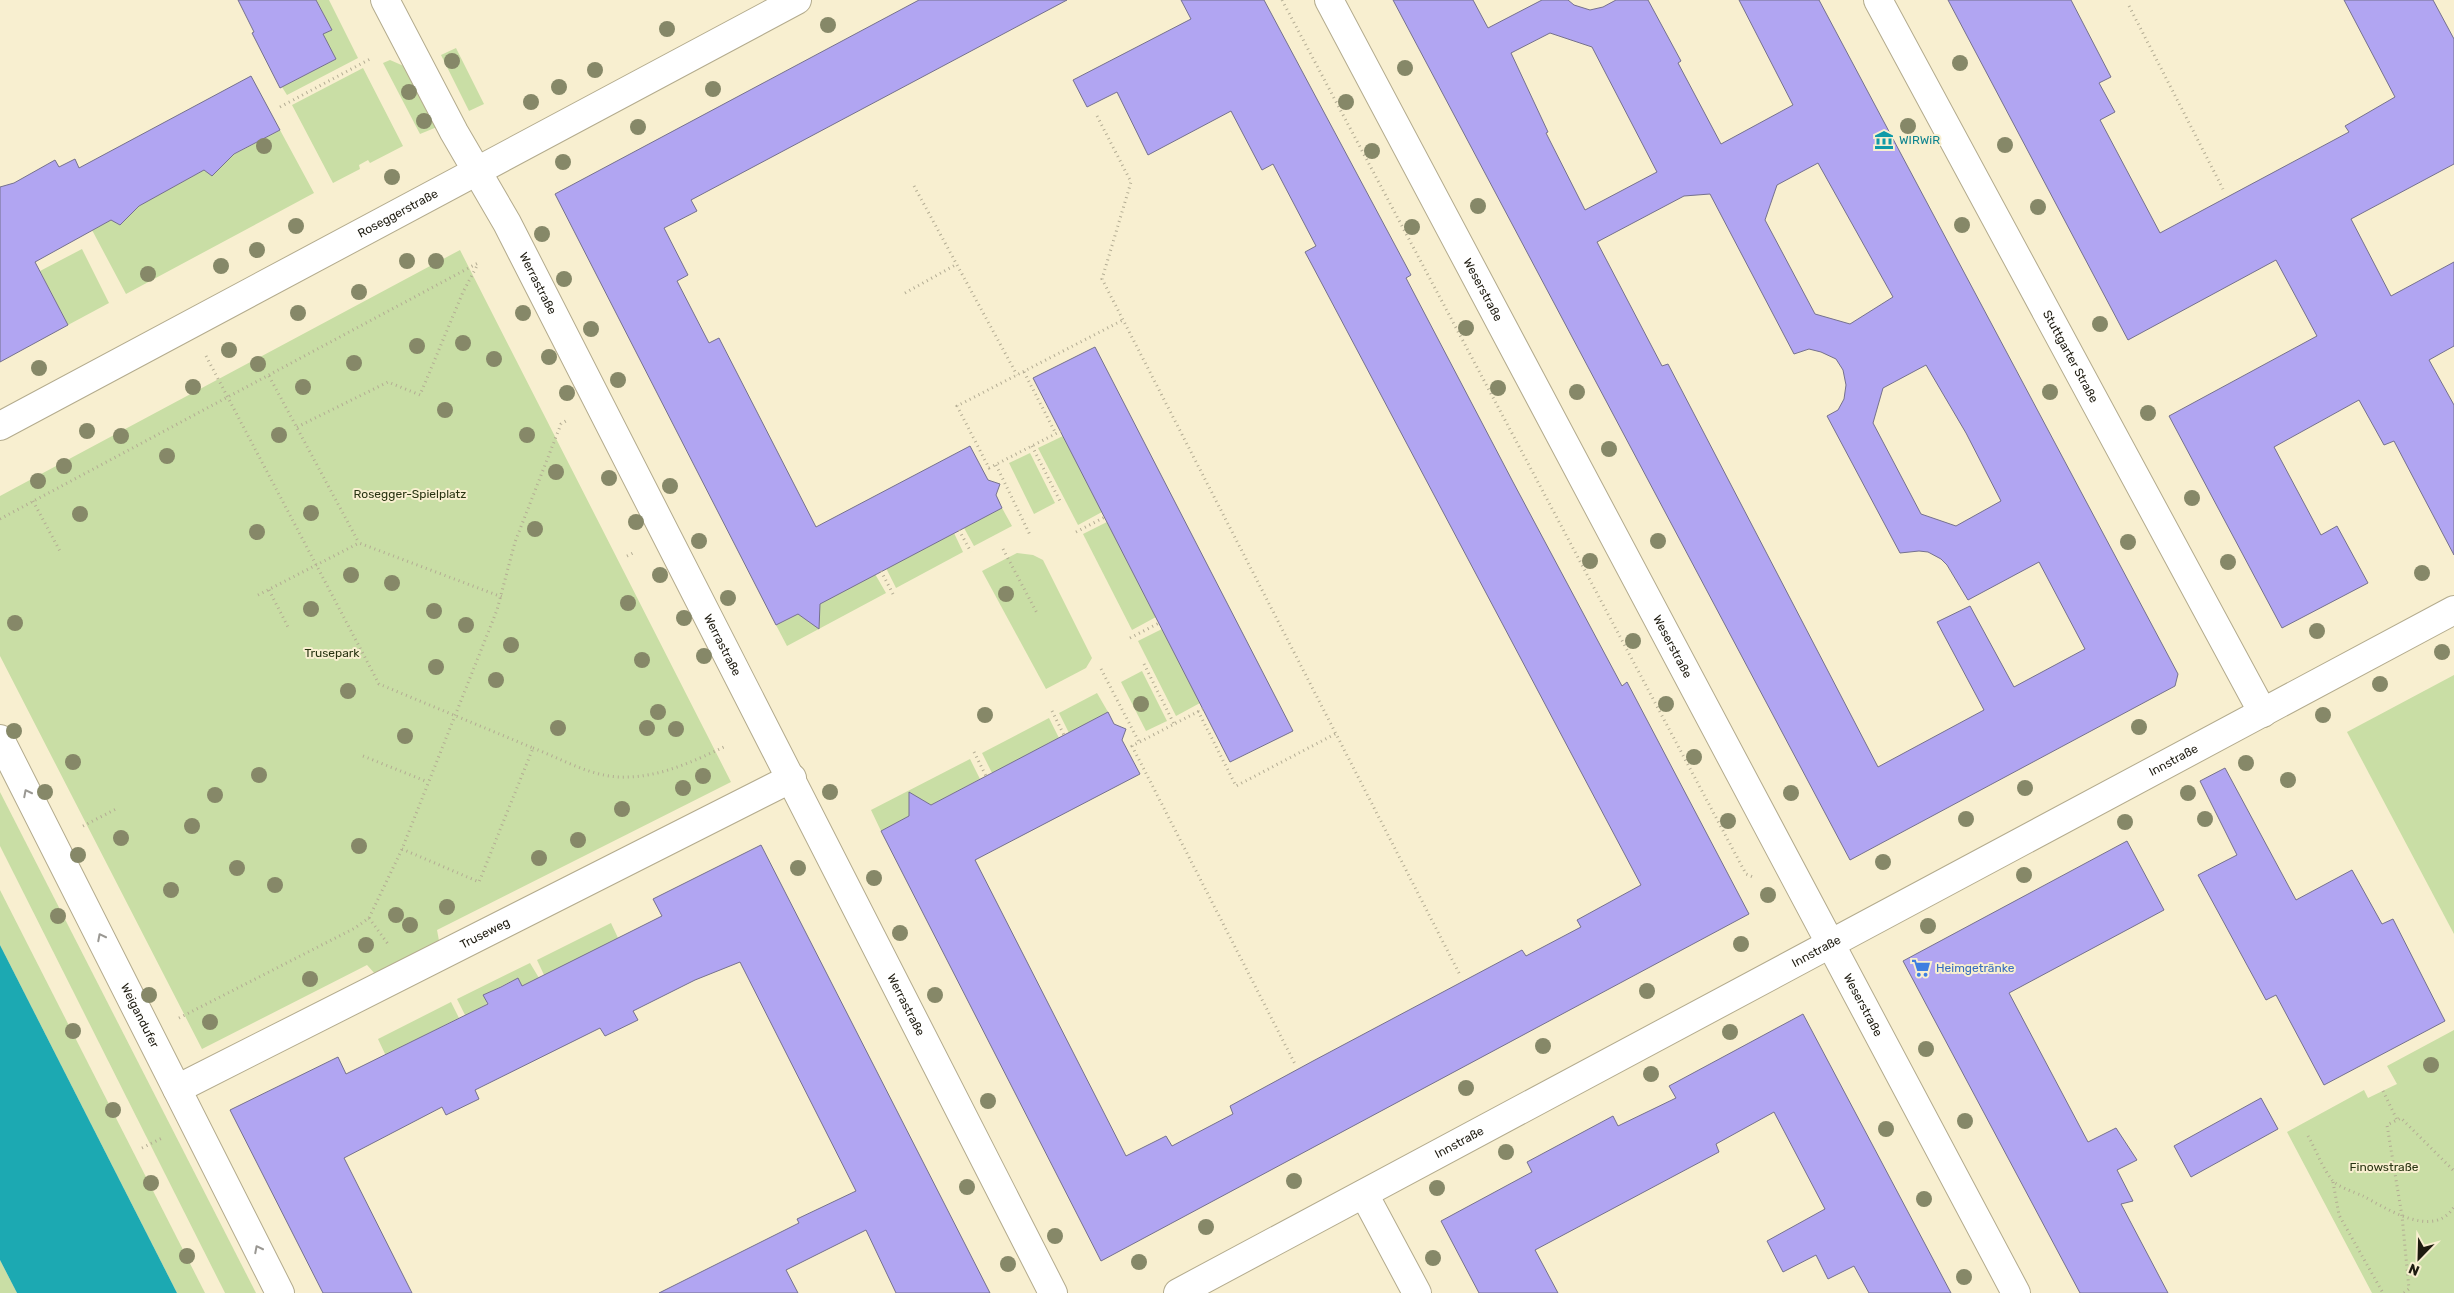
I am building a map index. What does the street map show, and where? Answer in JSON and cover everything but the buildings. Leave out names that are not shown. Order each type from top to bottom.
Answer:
[{"type":"street","name":"Werrastraße","points":[[385,0],[450,126],[512,232],[1053,1293]]},
{"type":"street","name":"Roseggerstraße","points":[[0,426],[797,0]]},
{"type":"street","name":"Weserstraße","points":[[1329,0],[2016,1293]]},
{"type":"street","name":"Stuttgarter Straße","points":[[1878,0],[2263,712]]},
{"type":"street","name":"Innstraße","points":[[1178,1293],[2454,610]]},
{"type":"street","name":"Weigandufer","points":[[0,739],[280,1293]]},
{"type":"street","name":"Truseweg","points":[[177,1088],[792,778]]},
{"type":"street","points":[[1364,1194],[1417,1293]]},
{"type":"path","points":[[1282,0],[1746,874],[1760,880]]},
{"type":"path","points":[[2129,6],[2223,189]]},
{"type":"path","points":[[280,107],[372,58]]},
{"type":"path","points":[[1097,116],[1131,182],[1102,279],[1460,975]]},
{"type":"path","points":[[914,186],[1017,375]]},
{"type":"path","points":[[0,519],[478,263],[463,292],[420,395],[388,382],[297,427]]},
{"type":"path","points":[[905,293],[958,264]]},
{"type":"path","points":[[1060,431],[989,468],[957,406],[1123,320]]},
{"type":"path","points":[[190,325],[379,684],[590,771],[609,776],[649,775],[668,770],[726,746]]},
{"type":"path","points":[[1024,372],[1056,434]]},
{"type":"path","points":[[269,376],[359,543],[502,597]]},
{"type":"path","points":[[149,1033],[355,928],[369,918],[402,849],[502,597],[515,542],[561,424]]},
{"type":"path","points":[[1032,446],[1061,504]]},
{"type":"path","points":[[996,465],[1030,534]]},
{"type":"path","points":[[33,501],[61,553]]},
{"type":"path","points":[[1076,532],[1105,517]]},
{"type":"path","points":[[959,530],[971,552]]},
{"type":"path","points":[[258,595],[359,543]]},
{"type":"path","points":[[1003,549],[1038,615]]},
{"type":"path","points":[[882,571],[893,594]]},
{"type":"path","points":[[268,590],[289,629]]},
{"type":"path","points":[[1130,638],[1159,623]]},
{"type":"path","points":[[1144,664],[1174,724]]},
{"type":"path","points":[[1101,669],[1139,742]]},
{"type":"path","points":[[1203,709],[1132,746],[1295,1064]]},
{"type":"path","points":[[1052,711],[1064,735]]},
{"type":"path","points":[[1198,712],[1236,786],[1337,733]]},
{"type":"path","points":[[402,849],[479,882],[533,748]]},
{"type":"path","points":[[974,752],[986,776]]},
{"type":"path","points":[[363,756],[428,782]]},
{"type":"path","points":[[78,829],[118,808]]},
{"type":"path","points":[[2382,1091],[2397,1120]]},
{"type":"path","points":[[2404,1293],[2409,1289],[2402,1216],[2386,1125],[2401,1118],[2454,1172]]},
{"type":"path","points":[[142,1148],[166,1136]]},
{"type":"path","points":[[2308,1136],[2333,1182],[2339,1215],[2382,1293]]},
{"type":"path","points":[[2333,1182],[2402,1216],[2418,1221],[2429,1221],[2443,1217],[2454,1207]]},
{"type":"green space","points":[[306,0],[329,0],[358,58],[287,95],[282,87],[336,59],[323,34],[332,30],[317,1]]},
{"type":"green space","points":[[456,48],[484,104],[469,111],[441,55]]},
{"type":"green space","points":[[390,60],[406,67],[437,127],[420,134],[383,63]]},
{"type":"green space","points":[[363,68],[403,146],[370,163],[368,160],[359,165],[360,169],[333,183],[292,105]]},
{"type":"green space","points":[[280,130],[314,193],[126,294],[92,230],[111,220],[120,225],[135,208],[204,170],[212,175],[229,157]]},
{"type":"green space","points":[[82,249],[109,303],[68,325],[40,271]]},
{"type":"green space","name":"Trusepark","points":[[460,250],[731,782],[437,930],[440,946],[377,976],[367,965],[202,1049],[0,656],[0,496]]},
{"type":"green space","points":[[1063,436],[1102,512],[1078,525],[1038,448]]},
{"type":"green space","points":[[1030,453],[1055,503],[1034,514],[1009,463]]},
{"type":"green space","points":[[1002,508],[1012,526],[974,546],[964,528]]},
{"type":"green space","points":[[1107,522],[1156,617],[1132,630],[1083,534]]},
{"type":"green space","points":[[954,533],[963,552],[896,588],[886,568]]},
{"type":"green space","points":[[1017,553],[1033,555],[1043,560],[1092,658],[1086,668],[1046,689],[982,571]]},
{"type":"green space","points":[[875,574],[886,593],[787,646],[776,625],[798,614],[807,620],[820,603]]},
{"type":"green space","points":[[1162,629],[1200,703],[1176,716],[1138,641]]},
{"type":"green space","points":[[1142,671],[1167,721],[1146,731],[1121,682]]},
{"type":"green space","points":[[2454,675],[2454,934],[2347,732]]},
{"type":"green space","points":[[1097,693],[1108,712],[1069,733],[1059,713]]},
{"type":"green space","points":[[1049,718],[1059,738],[992,773],[982,753]]},
{"type":"green space","points":[[970,759],[980,779],[931,805],[921,799],[909,806],[909,816],[881,831],[871,810]]},
{"type":"green space","points":[[0,792],[256,1293],[225,1293],[0,846]]},
{"type":"green space","points":[[0,890],[205,1293],[177,1293],[0,945]]},
{"type":"green space","points":[[611,923],[618,938],[545,977],[537,960]]},
{"type":"green space","points":[[530,963],[539,978],[522,986],[518,978],[484,995],[487,1004],[466,1017],[457,999]]},
{"type":"green space","points":[[451,1002],[459,1018],[386,1056],[378,1039]]},
{"type":"green space","name":"Finowstraße","points":[[2454,1030],[2454,1293],[2372,1293],[2287,1132],[2364,1090],[2368,1098],[2397,1084],[2387,1066]]},
{"type":"green space","points":[[0,1260],[17,1293],[0,1293]]},
{"type":"water","points":[[0,945],[177,1293],[17,1293],[0,1260]]},
{"type":"place","name":"WIRWiR","points":[[1884,140]]},
{"type":"place","name":"Heimgetränke","points":[[1921,968]]},
{"type":"park label","name":"Rosegger-Spielplatz","points":[[410,494]]}]
